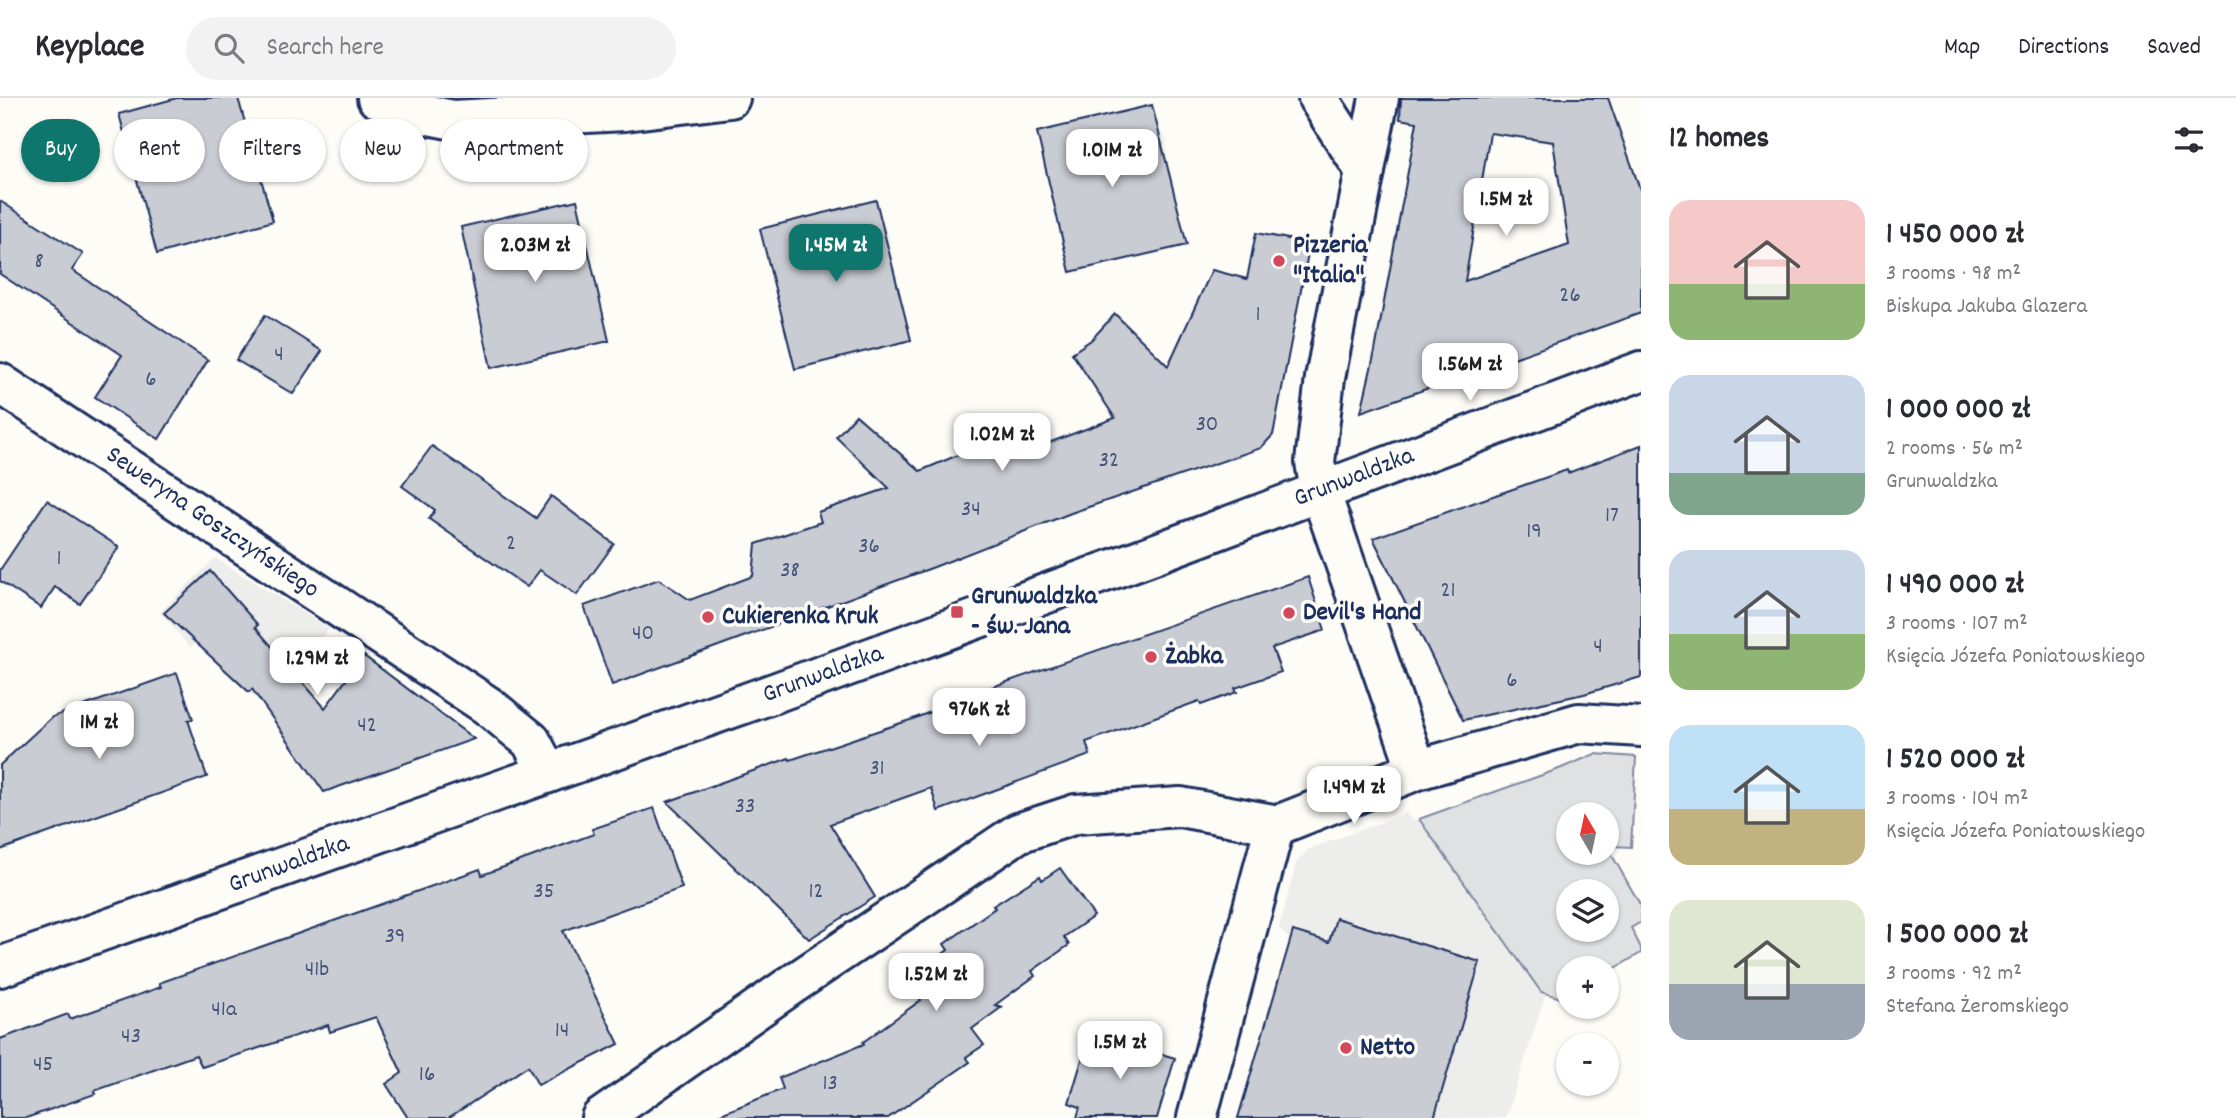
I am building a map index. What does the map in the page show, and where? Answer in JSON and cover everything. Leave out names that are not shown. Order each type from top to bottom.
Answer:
[{"type":"street","points":[[377,98],[409,111],[453,120],[625,111],[730,98]]},
{"type":"street","points":[[1318,98],[1365,171]]},
{"type":"street","points":[[1379,98],[1325,378],[1315,462],[1320,491],[1417,769]]},
{"type":"street","name":"Grunwaldzka","points":[[0,967],[792,686],[1641,371]]},
{"type":"street","name":"Seweryna Goszczyńskiego","points":[[0,383],[488,706],[531,741],[548,773]]},
{"type":"street","points":[[601,1118],[790,986],[1018,833],[1076,814],[1180,807],[1275,825],[1417,769],[1579,723],[1641,727]]},
{"type":"street","points":[[1197,1118],[1275,825]]},
{"type":"shaded area","points":[[215,558],[330,629],[254,697],[207,634],[190,648],[160,612]]},
{"type":"shaded area","points":[[1595,754],[1636,757],[1631,847],[1619,846],[1619,802],[1556,802],[1556,865],[1618,865],[1641,906],[1641,922],[1631,928],[1641,953],[1619,966],[1619,956],[1556,956],[1556,997],[1541,992],[1419,819]]},
{"type":"shaded area","points":[[1406,813],[1412,820],[1419,819],[1545,996],[1506,1118],[1237,1118],[1290,940],[1279,928],[1296,863],[1309,849]]},
{"type":"building","points":[[177,98],[238,98],[244,119],[219,119],[219,182],[262,182],[273,221],[157,254],[137,182],[205,182],[205,119],[120,119],[119,114]]},
{"type":"building","points":[[1401,98],[1608,98],[1641,192],[1641,313],[1361,412],[1375,351],[1417,122],[1400,119]],"holes":[[[1490,133],[1553,142],[1569,245],[1465,281]]]},
{"type":"building","points":[[1152,105],[1187,245],[1070,272],[1037,132]]},
{"type":"building","points":[[577,200],[609,341],[491,368],[461,227]]},
{"type":"building","points":[[876,200],[911,340],[795,369],[760,229]]},
{"type":"building","points":[[0,201],[83,254],[72,270],[208,360],[159,439],[95,397],[122,355],[0,274]]},
{"type":"building","points":[[1256,233],[1310,243],[1273,435],[1261,448],[1071,513],[934,567],[612,685],[584,606],[659,579],[690,600],[753,576],[756,544],[821,522],[818,512],[889,488],[836,437],[856,415],[920,471],[1022,428],[1035,448],[1115,418],[1072,353],[1091,340],[1115,314],[1168,366],[1212,270],[1247,279]]},
{"type":"building","points":[[265,315],[322,351],[293,394],[236,360]]},
{"type":"building","points":[[1641,445],[1641,677],[1584,694],[1463,720],[1373,538],[1567,470],[1568,473]]},
{"type":"building","points":[[432,446],[536,518],[551,496],[614,544],[577,595],[540,570],[527,587],[429,519],[435,510],[402,486]]},
{"type":"building","points":[[47,500],[119,547],[80,604],[55,587],[41,608],[0,581],[0,570]]},
{"type":"building","points":[[210,571],[325,708],[364,656],[474,739],[324,792],[252,689],[249,692],[164,613]]},
{"type":"building","points":[[1308,577],[1325,630],[1272,648],[1281,672],[1235,688],[1237,692],[1201,705],[1199,701],[1086,742],[1090,755],[938,811],[931,788],[830,824],[875,897],[809,939],[667,802],[789,758],[790,760],[913,719],[995,686]]},
{"type":"building","points":[[177,673],[193,719],[188,720],[207,777],[0,850],[0,765],[52,717]]},
{"type":"building","points":[[654,808],[682,888],[563,931],[619,1044],[538,1085],[528,1066],[448,1118],[408,1118],[386,1084],[402,1073],[376,1017],[330,1032],[328,1025],[202,1067],[196,1055],[26,1118],[0,1118],[0,1039],[68,1014],[70,1019],[161,987],[159,983],[480,869],[482,875],[594,834],[592,829]]},
{"type":"building","points":[[1060,868],[1094,916],[1064,937],[1069,945],[1032,971],[1035,976],[995,1005],[1002,1007],[972,1029],[984,1045],[966,1057],[970,1062],[888,1118],[716,1118],[783,1089],[779,1078],[864,1044],[863,1042],[921,1000],[918,996],[937,983],[925,967],[948,950],[944,944],[995,908],[993,906],[1040,876],[1042,880]]},
{"type":"building","name":"Netto","points":[[1336,918],[1480,962],[1434,1118],[1238,1118],[1293,931],[1329,942]]},
{"type":"building","points":[[1090,1033],[1175,1058],[1157,1118],[1077,1118],[1080,1107],[1069,1103]]},
{"type":"place","name":"Pizzeria \"Italia\"","points":[[1279,261]]},
{"type":"place","name":"Grunwaldzka - św. Jana","points":[[957,612]]},
{"type":"place","name":"Devil's Hand","points":[[1289,613]]},
{"type":"place","name":"Cukierenka Kruk","points":[[708,617]]},
{"type":"place","name":"Żabka","points":[[1151,657]]},
{"type":"place","name":"Netto","points":[[1346,1048]]}]
